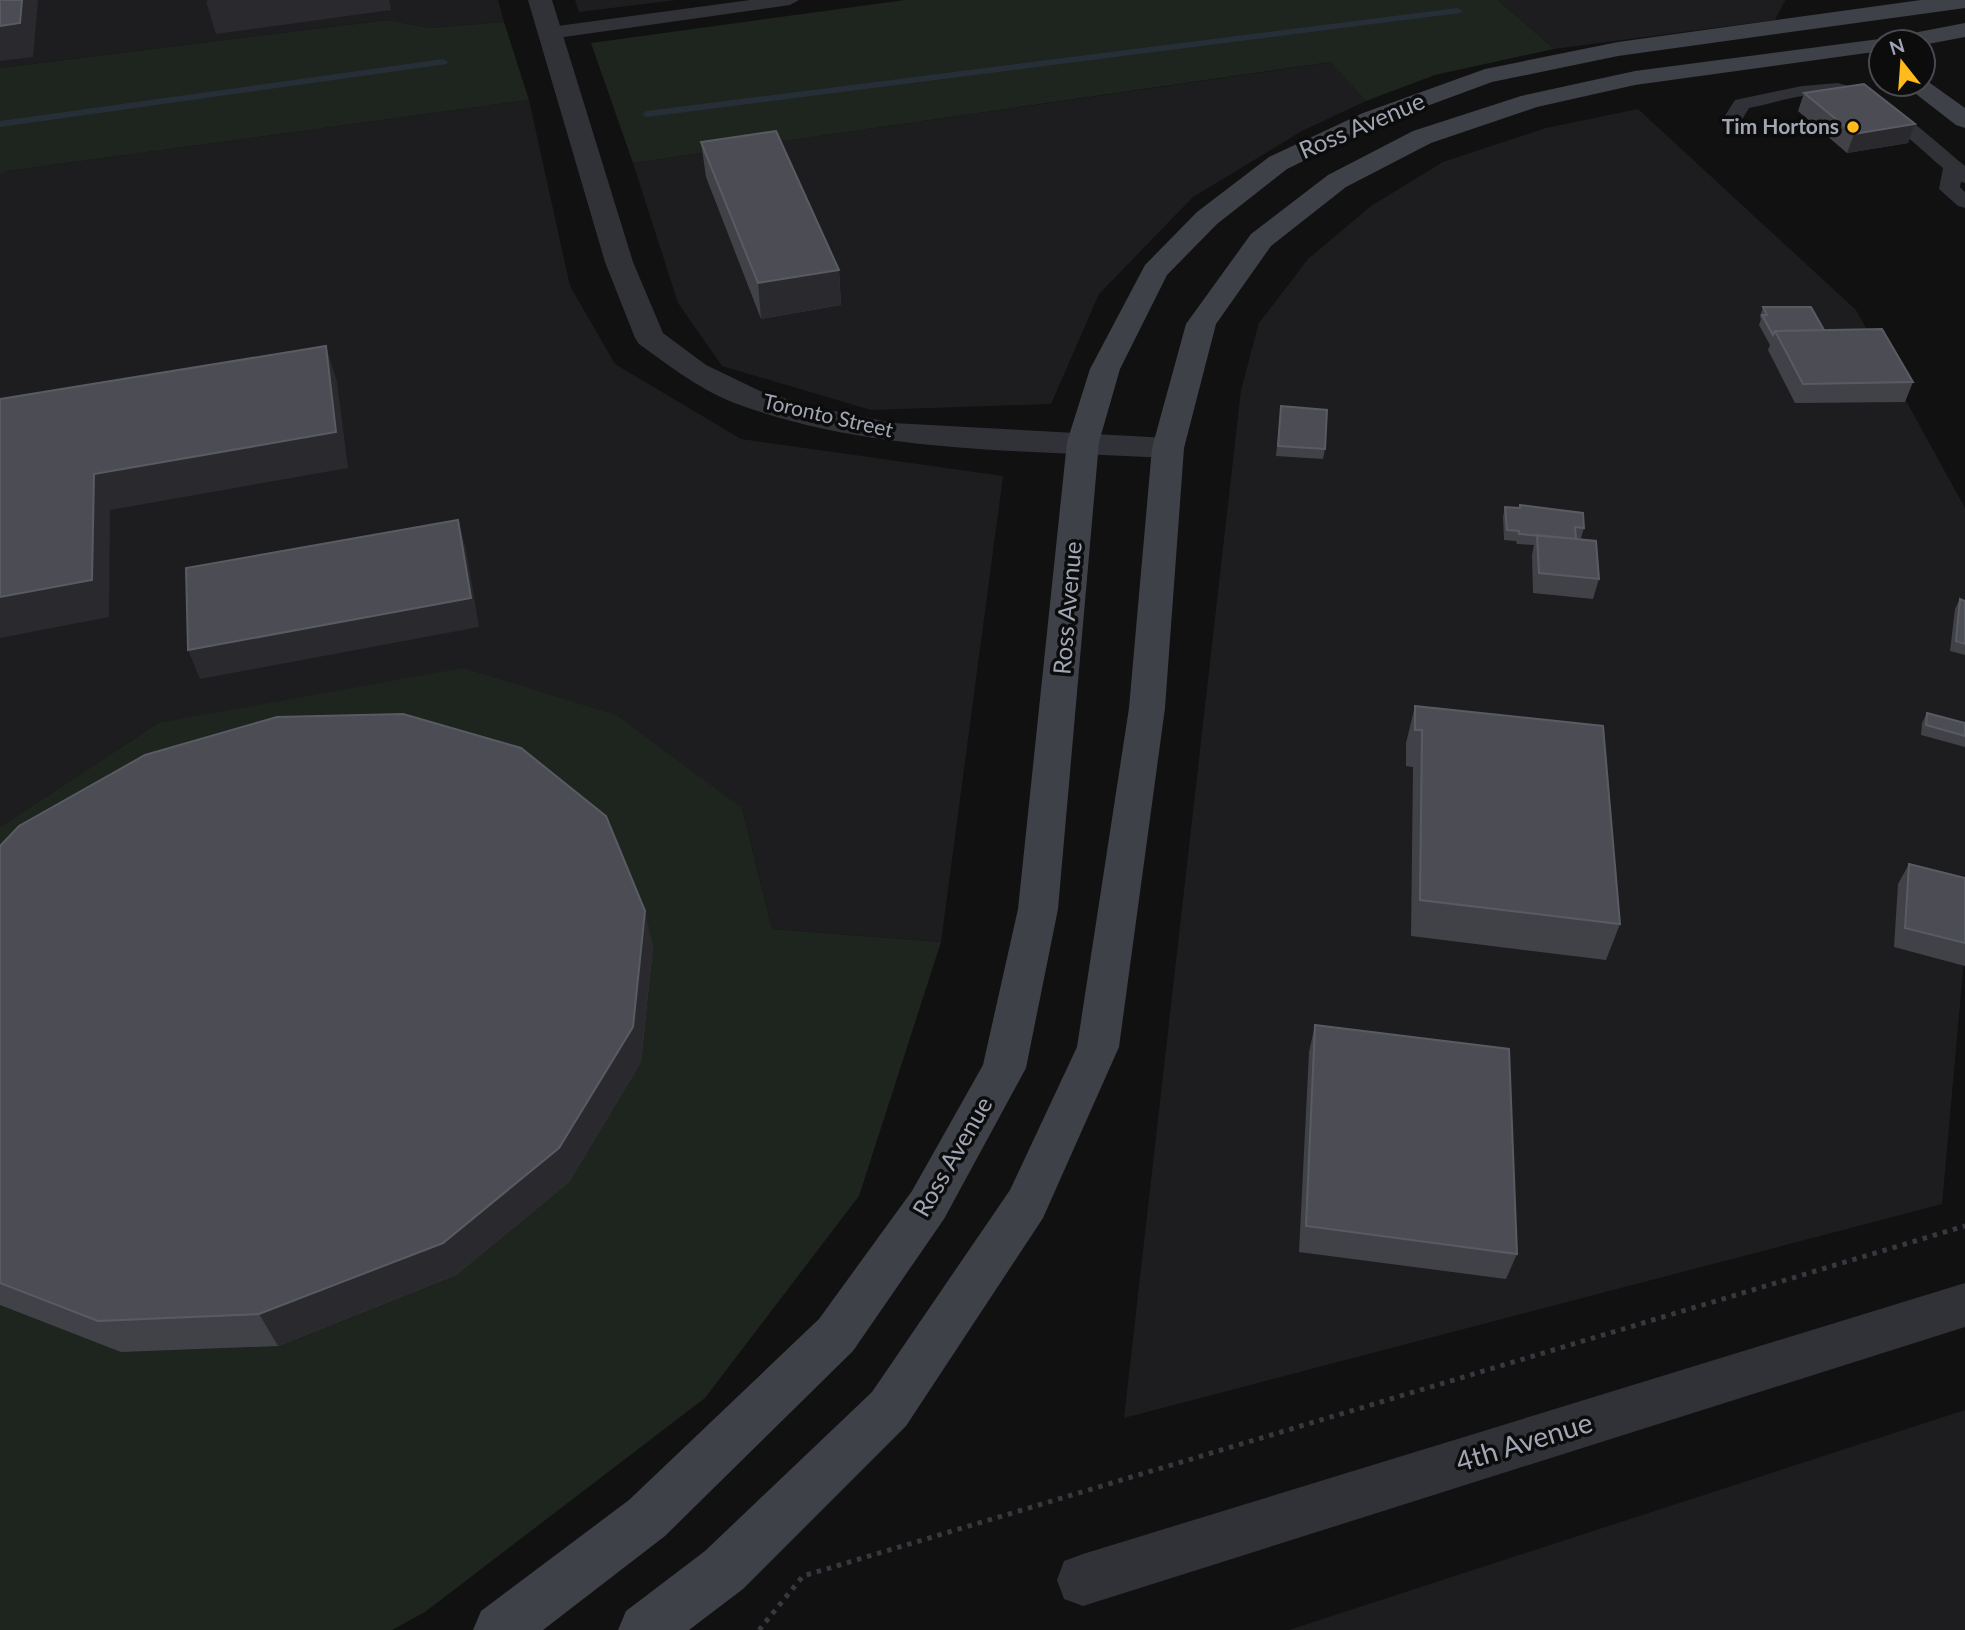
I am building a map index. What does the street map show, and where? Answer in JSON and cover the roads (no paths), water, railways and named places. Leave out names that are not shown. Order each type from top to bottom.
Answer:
[{"type":"main road","name":"Ross Avenue","points":[[1878,28],[1965,1]]},
{"type":"main road","name":"Ross Avenue","points":[[1937,30],[1965,30]]},
{"type":"main road","name":"Ross Avenue","points":[[500,1630],[647,1518],[836,1335],[928,1205],[1004,1068],[1038,909],[1083,442],[1105,369],[1155,271],[1207,218],[1278,163],[1372,118],[1485,76],[1618,50],[1867,31]]},
{"type":"main road","name":"Ross Avenue","points":[[645,1630],[724,1570],[889,1409],[1027,1204],[1098,1047],[1147,708],[1168,448],[1201,324],[1261,240],[1337,181],[1422,137],[1530,101],[1867,31]]},
{"type":"main road","points":[[1935,98],[1965,120]]},
{"type":"street","name":"Toronto Street","points":[[540,0],[619,262],[650,338],[706,377],[749,398],[805,414],[893,433],[1168,448]]},
{"type":"street","name":"4th Avenue","points":[[1083,1580],[1965,1305]]},
{"type":"lane","points":[[550,33],[790,0]]},
{"type":"lane","points":[[1731,122],[1742,104],[1821,90],[1841,89],[1865,97],[1959,172],[1948,189],[1965,202]]},
{"type":"waterway","points":[[647,114],[1457,11]]},
{"type":"waterway","points":[[0,124],[443,62]]},
{"type":"place","name":"Tim Hortons","points":[[1853,127]]}]
